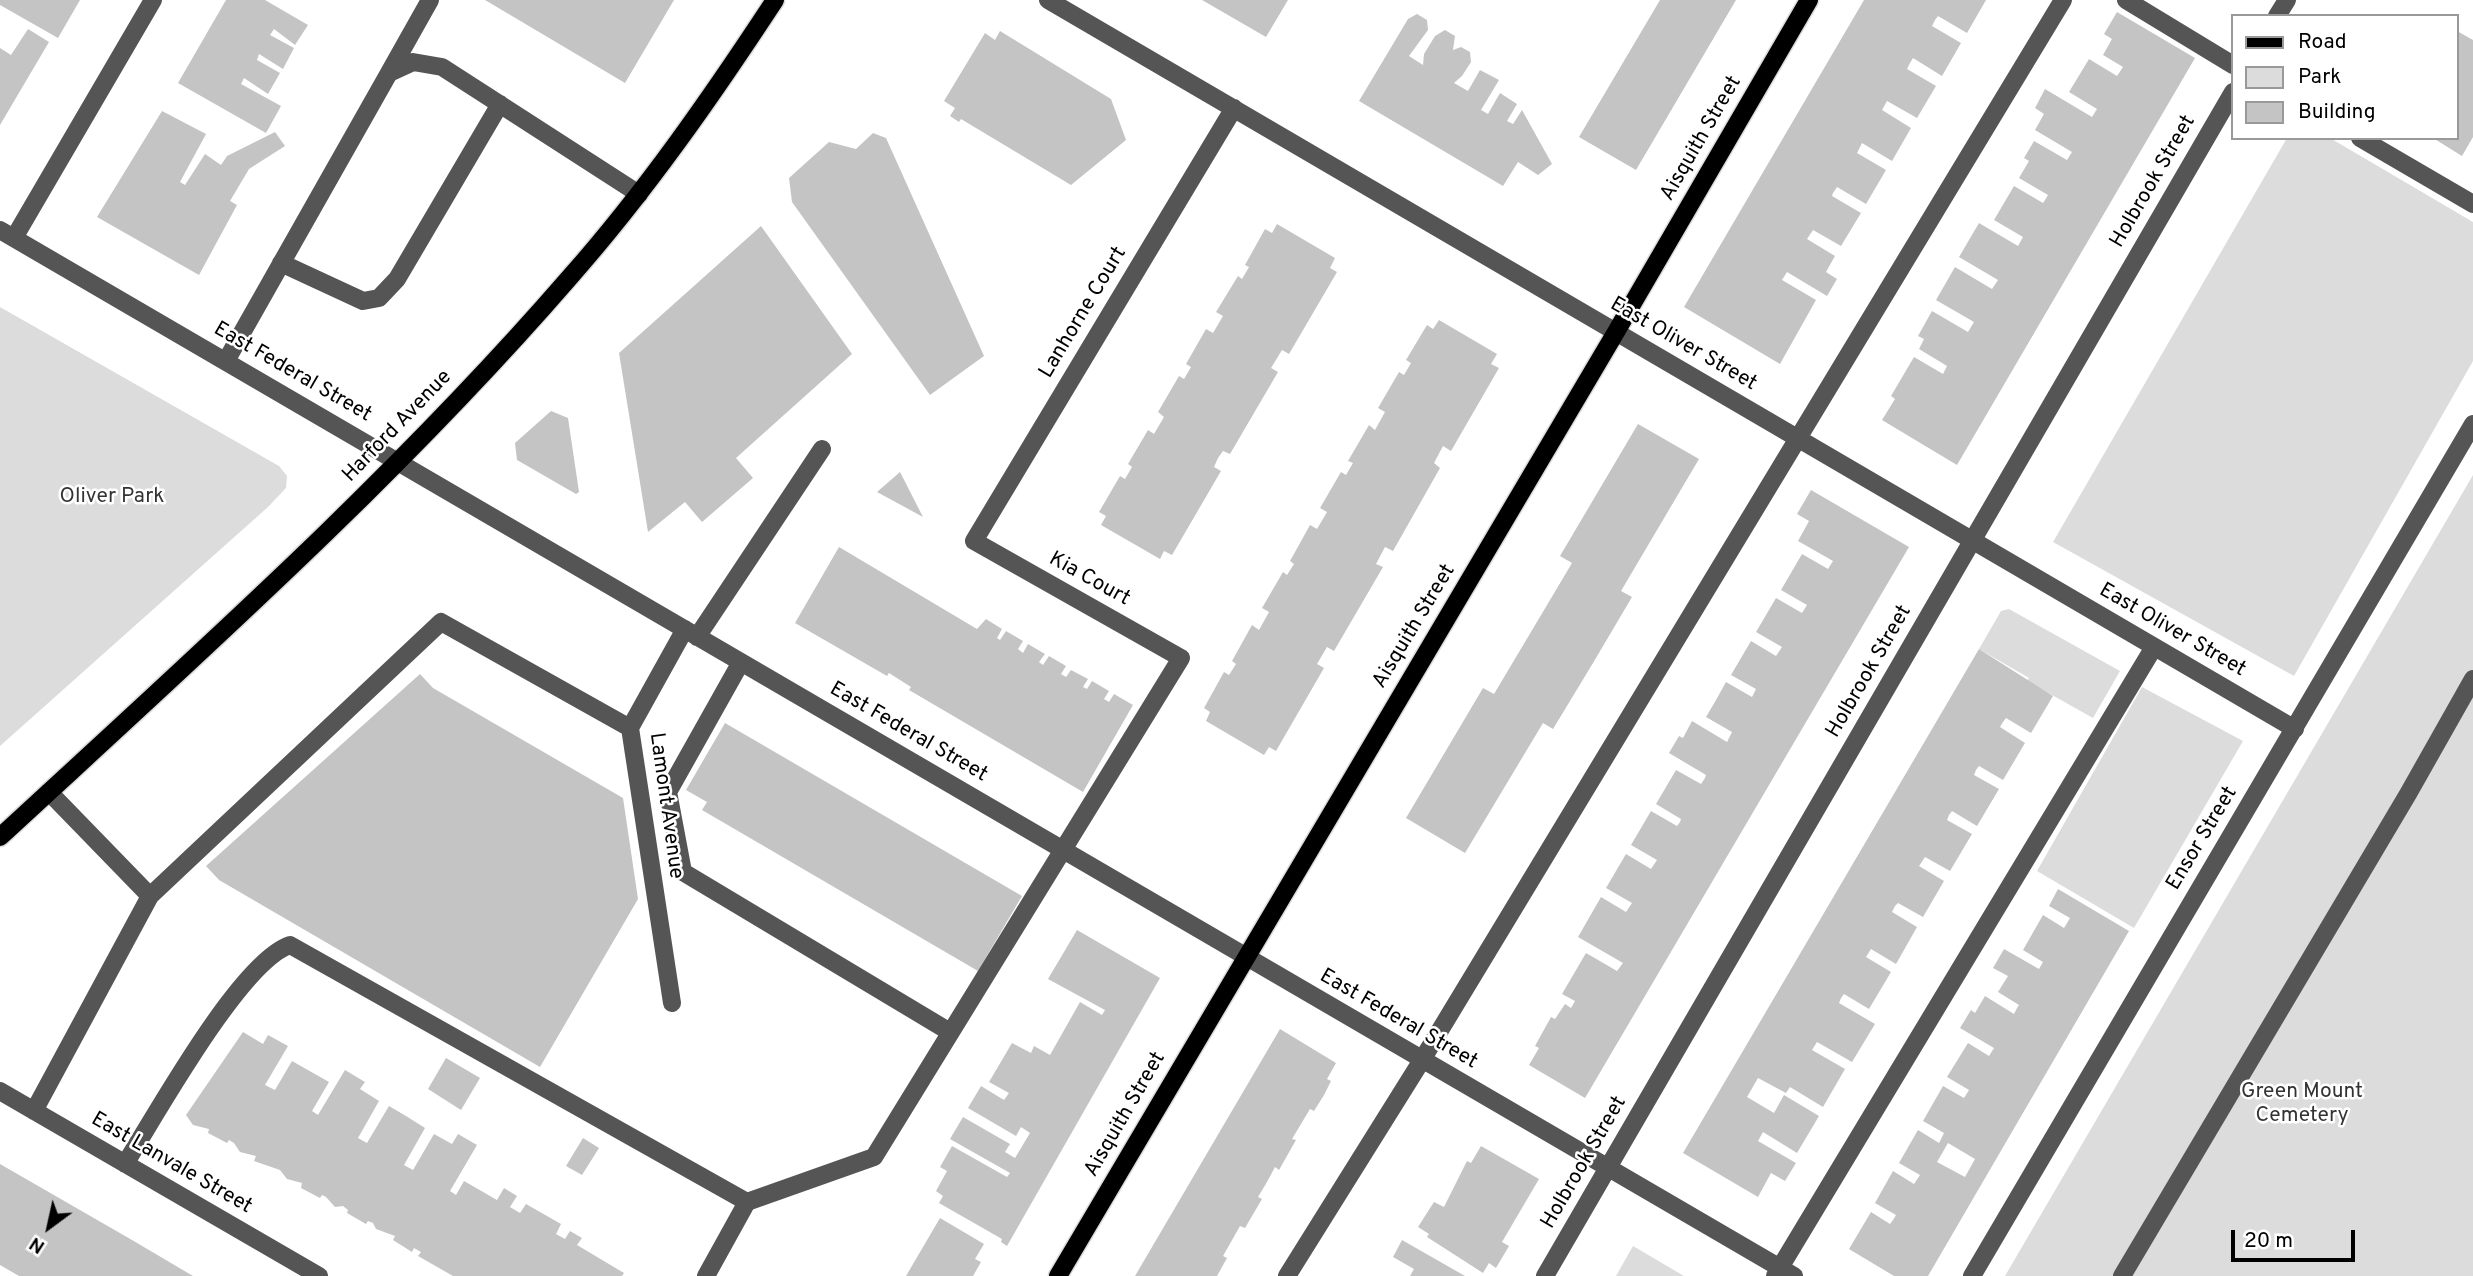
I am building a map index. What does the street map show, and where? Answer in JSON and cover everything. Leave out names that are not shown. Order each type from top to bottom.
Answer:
[{"type":"main road","name":"Harford Avenue","points":[[0,837],[400,462],[570,278],[639,194],[720,84],[775,0]]},
{"type":"main road","name":"Aisquith Street","points":[[1058,1276],[1809,0]]},
{"type":"street","points":[[7,234],[153,0]]},
{"type":"street","points":[[226,360],[430,0]]},
{"type":"street","name":"East Oliver Street","points":[[1048,0],[2295,729]]},
{"type":"street","points":[[1287,1276],[1422,1060],[2063,0]]},
{"type":"street","points":[[2126,0],[2232,64]]},
{"type":"street","points":[[389,73],[413,62],[442,67],[639,194]]},
{"type":"street","name":"Holbrook Street","points":[[1545,1276],[2232,94]]},
{"type":"street","points":[[281,263],[363,301],[379,298],[397,279],[500,104]]},
{"type":"street","name":"Lanhorne Court","points":[[974,541],[1234,108]]},
{"type":"street","points":[[2363,140],[2473,204]]},
{"type":"street","name":"East Federal Street","points":[[7,234],[1608,1168],[1783,1273]]},
{"type":"street","name":"Ensor Street","points":[[1972,1276],[2473,424]]},
{"type":"street","name":"Lamont Avenue","points":[[672,1003],[630,728],[691,633],[822,449]]},
{"type":"street","name":"Kia Court","points":[[974,541],[1181,658],[1064,851]]},
{"type":"street","points":[[34,1111],[150,896],[442,622],[630,728]]},
{"type":"street","points":[[1783,1273],[2154,647]]},
{"type":"street","points":[[741,662],[668,792],[683,872],[950,1032]]},
{"type":"street","points":[[2122,1276],[2408,794],[2473,679]]},
{"type":"street","points":[[49,792],[150,896]]},
{"type":"street","points":[[706,1276],[747,1202],[874,1157],[1064,851]]},
{"type":"street","points":[[125,1164],[234,993],[276,950],[290,945],[747,1202]]},
{"type":"street","name":"East Lanvale Street","points":[[0,1091],[319,1276]]},
{"type":"green space","points":[[2286,140],[2333,140],[2473,222],[2473,361],[2294,676],[2053,542]]},
{"type":"green space","name":"Oliver Park","points":[[0,307],[279,466],[287,476],[286,488],[268,507],[0,746]]},
{"type":"green space","name":"Green Mount Cemetery","points":[[2473,475],[2473,1276],[2005,1276]]},
{"type":"green space","points":[[2009,609],[2120,671],[2093,718],[2027,681],[2029,678],[1979,649],[2001,611]]},
{"type":"green space","points":[[2142,687],[2243,741],[2134,928],[2037,871]]},
{"type":"green space","points":[[1633,1246],[1684,1276],[1616,1276]]},
{"type":"building","points":[[0,0],[80,0],[58,38],[0,5]]},
{"type":"building","points":[[226,0],[265,0],[308,25],[295,45],[274,29],[270,35],[294,48],[283,69],[259,54],[257,60],[280,73],[268,94],[244,78],[241,84],[281,106],[266,133],[178,83]]},
{"type":"building","points":[[485,0],[674,0],[625,83]]},
{"type":"building","points":[[1202,0],[1288,0],[1266,37]]},
{"type":"building","points":[[1660,0],[1736,0],[1636,170],[1579,137]]},
{"type":"building","points":[[1864,0],[1986,0],[1967,33],[1938,16],[1935,20],[1932,26],[1961,43],[1942,76],[1913,58],[1910,63],[1907,69],[1936,86],[1917,118],[1887,101],[1882,110],[1911,128],[1892,161],[1862,143],[1857,153],[1886,170],[1866,204],[1837,187],[1833,193],[1832,196],[1861,213],[1841,246],[1813,230],[1807,239],[1835,256],[1826,272],[1837,279],[1827,296],[1787,272],[1782,280],[1816,300],[1780,364],[1684,307]]},
{"type":"building","points":[[2117,12],[2195,58],[1957,465],[1882,420],[1895,399],[1891,396],[1914,357],[1943,374],[1947,366],[1919,349],[1924,339],[1918,336],[1932,311],[1968,332],[1974,322],[1936,300],[1955,267],[1992,289],[1998,280],[1959,257],[1979,223],[2018,246],[2023,237],[1994,220],[2014,186],[2043,203],[2048,195],[2019,178],[2029,161],[2024,158],[2034,141],[2067,160],[2072,152],[2035,130],[2044,114],[2035,108],[2045,89],[2092,117],[2097,109],[2069,92],[2089,59],[2117,76],[2123,67],[2103,55],[2112,39],[2104,34]]},
{"type":"building","points":[[1417,14],[1427,20],[1428,30],[1409,56],[1423,65],[1424,54],[1435,36],[1445,30],[1455,36],[1453,50],[1461,47],[1470,52],[1471,62],[1454,83],[1468,91],[1480,70],[1499,80],[1481,110],[1488,114],[1500,93],[1517,104],[1507,121],[1513,124],[1522,110],[1552,164],[1538,175],[1518,162],[1503,186],[1359,101],[1408,19]]},
{"type":"building","points":[[28,29],[49,42],[0,125],[0,48],[11,55]]},
{"type":"building","points":[[1000,31],[1111,99],[1126,140],[1071,185],[961,119],[959,122],[950,116],[955,108],[944,101],[985,33],[995,40]]},
{"type":"building","points":[[2459,32],[2473,40],[2473,137],[2462,156],[2436,140],[2459,140]]},
{"type":"building","points":[[162,111],[206,134],[180,182],[185,185],[205,154],[221,165],[227,156],[275,132],[285,146],[249,169],[230,201],[237,205],[199,275],[97,217]]},
{"type":"building","points":[[873,133],[886,138],[984,356],[930,395],[792,202],[789,178],[829,142],[856,149]]},
{"type":"building","points":[[1277,224],[1335,258],[1330,268],[1337,272],[1289,354],[1282,350],[1271,368],[1278,372],[1230,454],[1223,451],[1218,458],[1214,467],[1221,471],[1172,555],[1164,551],[1160,559],[1101,525],[1106,516],[1099,512],[1120,476],[1125,479],[1132,467],[1128,464],[1148,430],[1154,434],[1164,417],[1158,412],[1179,376],[1184,379],[1191,367],[1186,364],[1206,329],[1213,333],[1223,316],[1216,312],[1238,276],[1242,279],[1249,267],[1245,265],[1265,229],[1272,233]]},
{"type":"building","points":[[761,226],[852,354],[736,458],[753,478],[702,522],[685,502],[648,532],[619,353]]},
{"type":"building","points":[[1439,320],[1497,354],[1491,364],[1499,368],[1451,451],[1443,446],[1434,463],[1440,468],[1393,551],[1385,547],[1376,564],[1383,567],[1334,651],[1327,647],[1317,664],[1324,668],[1276,751],[1269,747],[1264,755],[1206,721],[1210,712],[1204,708],[1224,672],[1229,675],[1236,664],[1232,661],[1252,625],[1259,630],[1269,612],[1262,608],[1283,572],[1287,575],[1294,564],[1290,561],[1310,525],[1317,529],[1327,512],[1320,508],[1341,472],[1346,475],[1353,463],[1348,461],[1369,425],[1375,430],[1385,412],[1378,408],[1399,372],[1404,375],[1411,363],[1406,360],[1427,325],[1433,329]]},
{"type":"building","points":[[551,411],[568,418],[579,492],[576,494],[517,460],[515,443]]},
{"type":"building","points":[[1638,424],[1699,459],[1621,591],[1632,597],[1593,663],[1553,729],[1543,723],[1465,853],[1406,818],[1483,688],[1494,694],[1572,563],[1560,556]]},
{"type":"building","points":[[900,472],[923,517],[877,492]]},
{"type":"building","points":[[1811,490],[1909,547],[1585,1098],[1529,1065],[1539,1048],[1535,1046],[1551,1017],[1555,1019],[1565,1004],[1571,1008],[1575,1001],[1562,994],[1586,953],[1617,971],[1623,963],[1578,937],[1601,897],[1626,912],[1632,903],[1606,888],[1626,854],[1651,869],[1657,860],[1631,845],[1651,811],[1677,826],[1680,822],[1681,819],[1656,804],[1676,770],[1701,784],[1705,778],[1706,775],[1669,753],[1679,736],[1683,738],[1692,721],[1727,742],[1732,732],[1706,717],[1726,682],[1752,697],[1756,689],[1731,675],[1751,641],[1776,656],[1782,647],[1756,632],[1776,598],[1802,613],[1807,605],[1781,590],[1802,554],[1828,569],[1833,561],[1798,541],[1809,521],[1797,514]]},
{"type":"building","points":[[839,547],[977,629],[986,619],[1002,629],[997,638],[1000,640],[1006,631],[1023,641],[1018,649],[1023,653],[1028,644],[1045,654],[1039,662],[1043,665],[1049,656],[1066,666],[1061,674],[1066,677],[1071,670],[1088,679],[1083,687],[1087,689],[1092,681],[1109,691],[1104,699],[1109,702],[1114,694],[1133,705],[1083,792],[909,690],[911,687],[889,673],[887,676],[795,623]]},
{"type":"building","points":[[1979,649],[2053,696],[2031,733],[2006,718],[2000,727],[2025,743],[2003,780],[1979,766],[1976,770],[1974,775],[1999,789],[1977,826],[1952,811],[1949,815],[1947,820],[1972,834],[1950,871],[1925,857],[1919,866],[1944,881],[1923,917],[1898,903],[1895,906],[1892,912],[1917,927],[1896,964],[1871,949],[1866,957],[1891,972],[1869,1009],[1844,994],[1841,998],[1839,1003],[1875,1024],[1852,1062],[1817,1042],[1812,1050],[1845,1069],[1823,1107],[1790,1087],[1786,1093],[1758,1078],[1747,1097],[1774,1113],[1784,1095],[1819,1116],[1797,1153],[1763,1132],[1758,1141],[1796,1163],[1785,1181],[1771,1173],[1758,1197],[1683,1153]]},
{"type":"building","points":[[420,674],[433,688],[623,798],[638,899],[540,1067],[219,880],[206,866]]},
{"type":"building","points":[[725,723],[1022,896],[978,971],[702,810],[707,802],[686,790]]},
{"type":"building","points":[[2058,889],[2129,931],[1928,1276],[1894,1276],[1849,1249],[1871,1212],[1890,1224],[1896,1215],[1875,1203],[1893,1171],[1914,1184],[1920,1175],[1899,1163],[1918,1130],[1939,1143],[1944,1133],[1923,1121],[1943,1086],[1964,1098],[1969,1090],[1947,1077],[1968,1043],[1989,1056],[1994,1048],[1960,1028],[1971,1010],[1975,1013],[1985,996],[2014,1014],[2019,1005],[1998,992],[2008,976],[1993,968],[2004,949],[2039,969],[2043,962],[2023,950],[2043,915],[2064,928],[2070,918],[2049,906]],"holes":[[[1948,1143],[1975,1159],[1965,1177],[1937,1162]]]},
{"type":"building","points":[[1077,930],[1160,978],[1007,1246],[1001,1242],[1002,1239],[939,1203],[943,1196],[936,1191],[947,1171],[940,1167],[952,1146],[1007,1177],[1010,1173],[950,1139],[963,1117],[1010,1144],[1005,1152],[1015,1158],[1030,1133],[1021,1127],[1016,1136],[968,1108],[981,1086],[1004,1100],[1009,1093],[989,1082],[1012,1043],[1031,1053],[1034,1046],[1050,1055],[1080,1002],[1102,1015],[1105,1010],[1048,979]]},
{"type":"building","points":[[1280,1029],[1336,1063],[1327,1079],[1331,1081],[1324,1095],[1314,1111],[1310,1109],[1292,1139],[1296,1140],[1279,1170],[1275,1167],[1258,1197],[1262,1199],[1245,1228],[1240,1226],[1223,1256],[1227,1258],[1217,1276],[1135,1276]]},
{"type":"building","points":[[243,1032],[263,1044],[268,1035],[288,1046],[265,1085],[275,1090],[292,1061],[329,1082],[312,1111],[318,1115],[345,1070],[365,1082],[360,1089],[379,1101],[358,1138],[367,1143],[389,1106],[425,1128],[404,1165],[413,1170],[434,1134],[452,1144],[458,1134],[477,1145],[450,1191],[456,1195],[464,1181],[497,1200],[504,1188],[517,1196],[510,1207],[520,1213],[526,1204],[561,1224],[556,1234],[565,1239],[570,1231],[582,1238],[577,1245],[624,1273],[622,1276],[453,1276],[418,1256],[421,1252],[414,1248],[412,1252],[393,1240],[395,1236],[376,1229],[373,1223],[368,1221],[366,1224],[347,1213],[348,1210],[343,1206],[335,1207],[326,1197],[322,1195],[320,1198],[301,1188],[302,1183],[287,1179],[280,1170],[254,1161],[256,1156],[240,1152],[229,1140],[227,1143],[208,1133],[209,1129],[193,1125],[186,1115]]},
{"type":"building","points":[[446,1058],[480,1078],[461,1110],[428,1089]]},
{"type":"building","points":[[583,1138],[599,1148],[582,1175],[566,1166]]},
{"type":"building","points":[[1481,1146],[1539,1179],[1502,1242],[1509,1246],[1496,1268],[1489,1263],[1483,1273],[1427,1237],[1429,1234],[1418,1227],[1434,1202],[1444,1207],[1467,1161],[1471,1163]]},
{"type":"building","points":[[0,1164],[193,1276],[19,1276],[0,1265]]},
{"type":"building","points":[[940,1218],[984,1244],[975,1259],[981,1262],[973,1276],[906,1276]]},
{"type":"building","points":[[1402,1240],[1465,1276],[1410,1276],[1414,1269],[1393,1257]]}]
